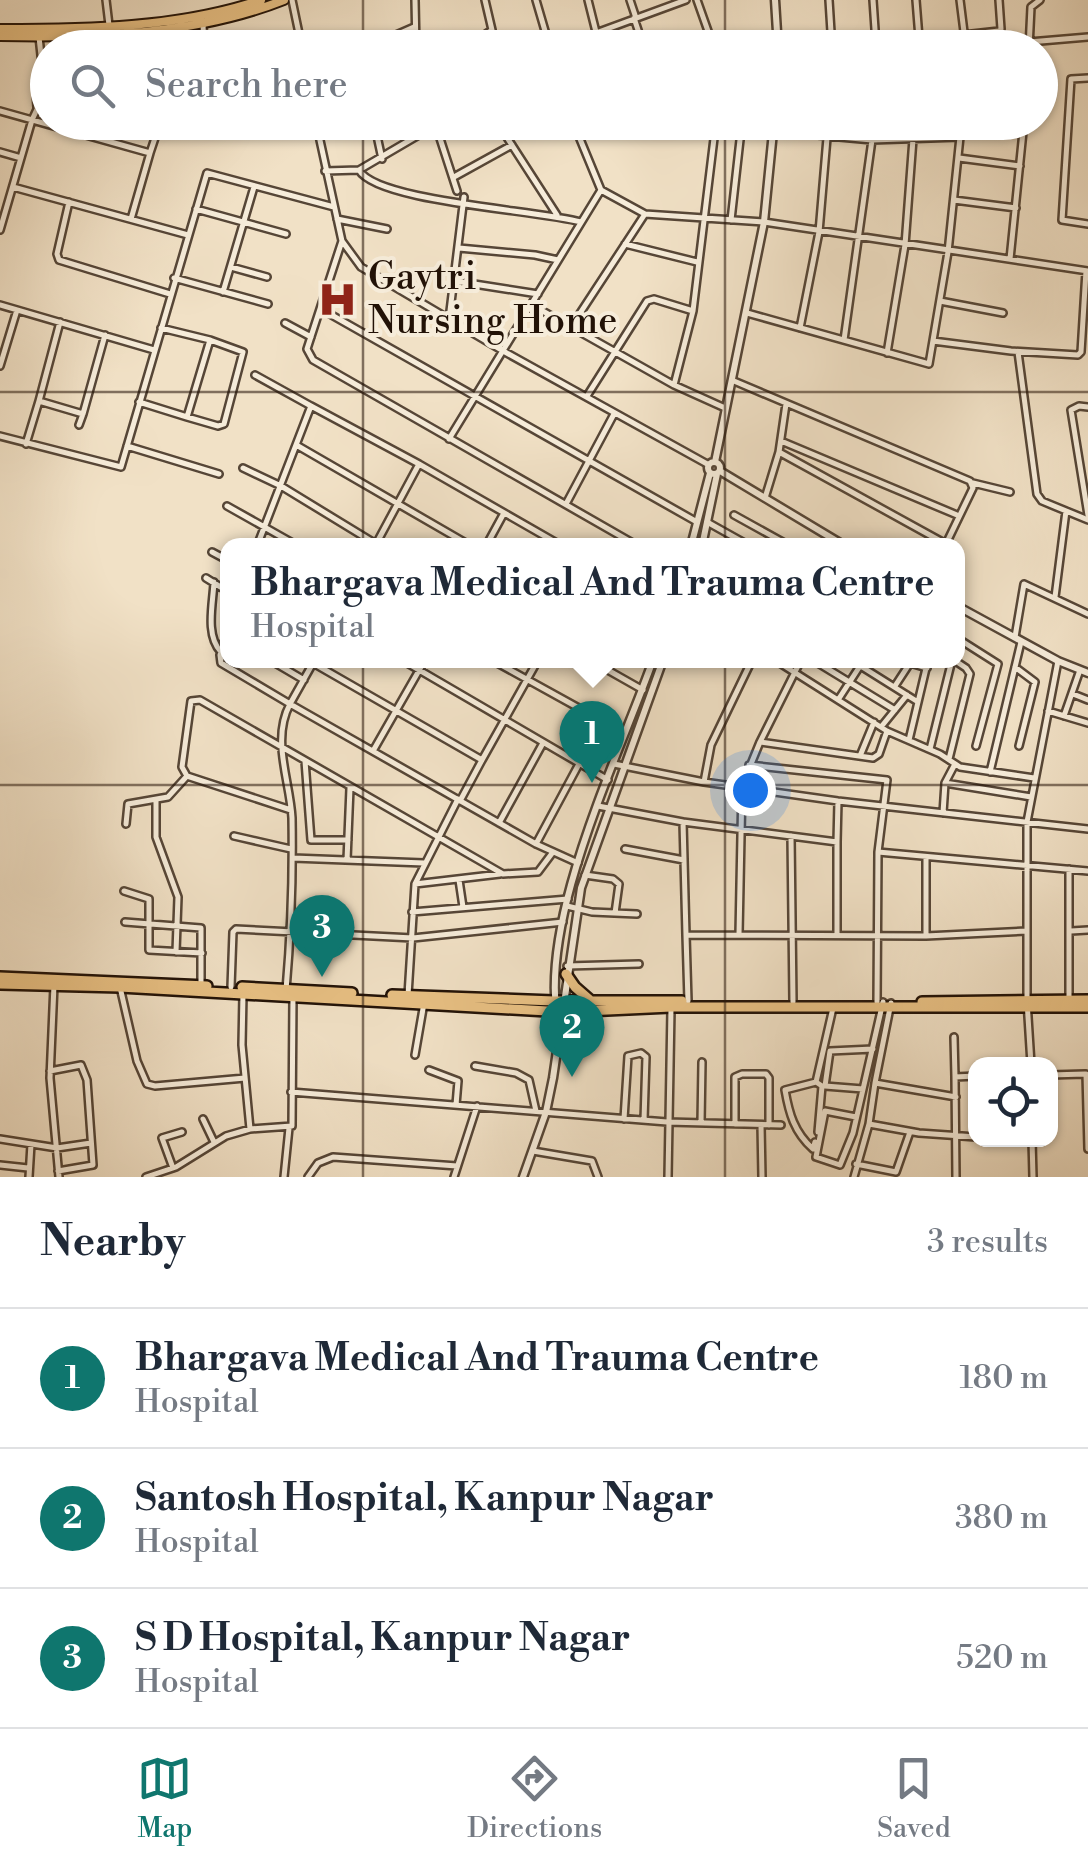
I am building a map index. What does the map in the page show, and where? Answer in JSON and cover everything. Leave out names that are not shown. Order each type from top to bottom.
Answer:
[{"type":"highway","points":[[567,970],[578,991],[593,1002]]},
{"type":"highway","points":[[0,980],[560,1006],[593,1002],[1088,1003]]},
{"type":"highway","points":[[54,983],[231,987],[424,1002],[560,1006],[688,1002],[833,1005]]},
{"type":"highway","points":[[1027,1005],[1088,1003]]},
{"type":"main road","points":[[66,30],[203,16],[261,0]]},
{"type":"main road","points":[[94,30],[204,24],[284,0]]},
{"type":"main road","points":[[0,32],[30,33]]},
{"type":"street","points":[[106,0],[110,25]]},
{"type":"street","points":[[292,0],[298,30]]},
{"type":"street","points":[[414,30],[415,0]]},
{"type":"street","points":[[485,0],[492,30]]},
{"type":"street","points":[[536,0],[546,30]]},
{"type":"street","points":[[588,0],[596,30]]},
{"type":"street","points":[[630,0],[639,30]]},
{"type":"street","points":[[602,30],[686,0]]},
{"type":"street","points":[[697,0],[707,30]]},
{"type":"street","points":[[775,0],[777,30]]},
{"type":"street","points":[[829,0],[831,30]]},
{"type":"street","points":[[873,0],[875,30]]},
{"type":"street","points":[[916,0],[918,30]]},
{"type":"street","points":[[960,0],[964,30]]},
{"type":"street","points":[[999,0],[1000,30]]},
{"type":"street","points":[[1030,30],[1032,7],[1040,0]]},
{"type":"street","points":[[204,24],[204,30]]},
{"type":"street","points":[[407,30],[414,27]]},
{"type":"street","points":[[1058,41],[1088,37]]},
{"type":"street","points":[[1088,78],[1072,79],[1062,220],[1088,224]]},
{"type":"street","points":[[0,111],[30,119]]},
{"type":"street","points":[[0,230],[30,127]]},
{"type":"street","points":[[104,140],[150,153]]},
{"type":"street","points":[[131,219],[154,140]]},
{"type":"street","points":[[320,140],[342,241],[361,267],[831,538]]},
{"type":"street","points":[[378,140],[382,159]]},
{"type":"street","points":[[326,171],[360,170],[412,140]]},
{"type":"street","points":[[442,140],[457,191]]},
{"type":"street","points":[[509,140],[557,216]]},
{"type":"street","points":[[579,140],[601,190],[645,214],[764,222],[1087,271],[1086,319],[1078,355],[1018,352],[933,340]]},
{"type":"street","points":[[674,386],[693,310],[714,140]]},
{"type":"street","points":[[732,220],[740,140]]},
{"type":"street","points":[[693,538],[734,381],[764,222],[773,140]]},
{"type":"street","points":[[800,328],[818,232],[827,140]]},
{"type":"street","points":[[844,340],[872,140]]},
{"type":"street","points":[[887,352],[905,244],[914,140]]},
{"type":"street","points":[[747,313],[929,364],[948,252],[960,140]]},
{"type":"street","points":[[1010,259],[1022,140]]},
{"type":"street","points":[[454,178],[512,145]]},
{"type":"street","points":[[0,152],[21,158]]},
{"type":"street","points":[[959,158],[1020,166]]},
{"type":"street","points":[[360,170],[372,183],[580,222]]},
{"type":"street","points":[[0,436],[118,469],[206,173],[334,207]]},
{"type":"street","points":[[13,186],[188,234]]},
{"type":"street","points":[[223,292],[254,187]]},
{"type":"street","points":[[449,440],[601,190]]},
{"type":"street","points":[[954,200],[1016,208]]},
{"type":"street","points":[[449,319],[463,201]]},
{"type":"street","points":[[69,202],[59,260],[170,294]]},
{"type":"street","points":[[196,210],[286,234]]},
{"type":"street","points":[[571,326],[645,214]]},
{"type":"street","points":[[336,219],[386,229]]},
{"type":"street","points":[[342,241],[308,349],[313,360],[624,538]]},
{"type":"street","points":[[625,244],[697,262]]},
{"type":"street","points":[[459,248],[558,260]]},
{"type":"street","points":[[230,267],[266,277]]},
{"type":"street","points":[[174,278],[268,304]]},
{"type":"street","points":[[454,281],[538,294]]},
{"type":"street","points":[[587,396],[650,300],[693,310]]},
{"type":"street","points":[[940,300],[1003,312]]},
{"type":"street","points":[[0,305],[154,350]]},
{"type":"street","points":[[532,305],[674,386],[728,410]]},
{"type":"street","points":[[321,308],[697,522]]},
{"type":"street","points":[[0,366],[3,345],[17,310]]},
{"type":"street","points":[[26,444],[60,321]]},
{"type":"street","points":[[285,323],[311,338]]},
{"type":"street","points":[[139,402],[218,426],[224,424],[243,352],[161,328]]},
{"type":"street","points":[[79,425],[105,335]]},
{"type":"street","points":[[187,417],[210,340]]},
{"type":"street","points":[[1018,352],[1037,494],[1042,501],[1088,518],[1072,418],[1073,407],[1088,406]]},
{"type":"street","points":[[256,374],[548,538]]},
{"type":"street","points":[[734,381],[973,483],[1010,492]]},
{"type":"street","points":[[39,402],[82,414]]},
{"type":"street","points":[[766,498],[786,404]]},
{"type":"street","points":[[261,538],[310,406]]},
{"type":"street","points":[[566,504],[615,414]]},
{"type":"street","points":[[781,441],[958,515]]},
{"type":"street","points":[[127,446],[219,474]]},
{"type":"street","points":[[298,446],[457,538]]},
{"type":"street","points":[[778,452],[932,538]]},
{"type":"street","points":[[380,538],[419,464]]},
{"type":"street","points":[[243,468],[282,486],[365,538]]},
{"type":"street","points":[[704,538],[714,469]]},
{"type":"street","points":[[948,538],[973,483]]},
{"type":"street","points":[[227,506],[284,538]]},
{"type":"street","points":[[1054,599],[1066,511]]},
{"type":"street","points":[[490,538],[504,512]]},
{"type":"street","points":[[734,515],[776,538]]},
{"type":"street","points":[[708,522],[732,538]]},
{"type":"street","points":[[212,552],[220,556]]},
{"type":"street","points":[[206,578],[220,586]]},
{"type":"street","points":[[214,582],[212,636],[220,651]]},
{"type":"street","points":[[990,772],[1015,667],[1024,584],[1088,614]]},
{"type":"street","points":[[965,610],[1084,671],[1064,716]]},
{"type":"street","points":[[965,643],[998,664],[976,746]]},
{"type":"street","points":[[1031,1057],[1027,822],[1058,661]]},
{"type":"street","points":[[944,813],[945,783],[970,674],[965,667]]},
{"type":"street","points":[[1015,667],[1035,682],[1019,746]]},
{"type":"street","points":[[230,668],[536,844],[578,863]]},
{"type":"street","points":[[284,668],[304,680]]},
{"type":"street","points":[[284,1177],[289,1128],[293,1124],[291,814],[281,746],[284,716],[310,668]]},
{"type":"street","points":[[323,668],[482,760]]},
{"type":"street","points":[[416,668],[608,780]]},
{"type":"street","points":[[506,668],[626,734]]},
{"type":"street","points":[[408,996],[414,884],[534,668]]},
{"type":"street","points":[[605,668],[643,690]]},
{"type":"street","points":[[523,1177],[546,1112],[559,1028],[568,902],[598,806],[650,668]]},
{"type":"street","points":[[560,1006],[585,875],[660,668]]},
{"type":"street","points":[[704,782],[712,745],[748,668]]},
{"type":"street","points":[[788,668],[884,729],[952,762],[1034,778]]},
{"type":"street","points":[[738,935],[742,786],[796,668]]},
{"type":"street","points":[[826,668],[895,710]]},
{"type":"street","points":[[838,700],[858,668]]},
{"type":"street","points":[[864,668],[918,702]]},
{"type":"street","points":[[895,686],[906,668]]},
{"type":"street","points":[[909,740],[927,668]]},
{"type":"street","points":[[930,749],[951,668]]},
{"type":"street","points":[[372,751],[419,670]]},
{"type":"street","points":[[760,742],[877,757],[884,729],[907,694]]},
{"type":"street","points":[[1072,694],[1088,700]]},
{"type":"street","points":[[309,817],[187,776],[182,767],[188,705],[200,700],[503,874]]},
{"type":"street","points":[[1048,710],[1088,723]]},
{"type":"street","points":[[860,756],[874,722]]},
{"type":"street","points":[[499,823],[544,743]]},
{"type":"street","points":[[305,760],[311,840],[348,840]]},
{"type":"street","points":[[536,844],[579,764]]},
{"type":"street","points":[[614,764],[704,782],[838,801],[1088,828]]},
{"type":"street","points":[[749,765],[887,780],[878,852],[885,1005],[869,1124],[854,1177]]},
{"type":"street","points":[[126,824],[128,804],[171,795],[187,776]]},
{"type":"street","points":[[945,783],[1031,797]]},
{"type":"street","points":[[347,860],[350,786]]},
{"type":"street","points":[[156,800],[156,837],[177,892],[176,952]]},
{"type":"street","points":[[837,936],[838,801]]},
{"type":"street","points":[[598,806],[683,822],[837,842]]},
{"type":"street","points":[[683,822],[688,1002]]},
{"type":"street","points":[[234,836],[291,848]]},
{"type":"street","points":[[791,836],[793,1002]]},
{"type":"street","points":[[625,849],[684,860]]},
{"type":"street","points":[[414,884],[538,872],[553,852]]},
{"type":"street","points":[[878,852],[1088,871]]},
{"type":"street","points":[[291,858],[424,863]]},
{"type":"street","points":[[926,858],[926,936]]},
{"type":"street","points":[[1069,868],[1069,1001]]},
{"type":"street","points":[[585,875],[613,879],[619,884],[616,914]]},
{"type":"street","points":[[459,879],[463,907]]},
{"type":"street","points":[[124,891],[147,896],[148,948],[202,954]]},
{"type":"street","points":[[412,912],[568,902],[577,909],[636,914]]},
{"type":"street","points":[[126,922],[202,928],[200,986]]},
{"type":"street","points":[[231,987],[234,930],[413,938],[564,922]]},
{"type":"street","points":[[1071,931],[1088,930]]},
{"type":"street","points":[[686,935],[926,936],[1026,931]]},
{"type":"street","points":[[567,970],[639,964]]},
{"type":"street","points":[[50,1071],[84,1067],[91,1168],[59,1174],[50,1071],[54,983]]},
{"type":"street","points":[[120,987],[137,1061],[147,1084],[246,1078]]},
{"type":"street","points":[[244,994],[250,1129]]},
{"type":"street","points":[[415,1055],[424,1002]]},
{"type":"street","points":[[668,1177],[671,1004]]},
{"type":"street","points":[[816,1082],[833,1005]]},
{"type":"street","points":[[856,1116],[826,1111],[816,1158],[840,1165],[856,1116],[885,1005]]},
{"type":"street","points":[[954,1038],[956,1177]]},
{"type":"street","points":[[863,1089],[825,1086],[830,1050],[873,1050]]},
{"type":"street","points":[[624,1118],[628,1056],[641,1053],[646,1058],[644,1120]]},
{"type":"street","points":[[701,1123],[702,1062]]},
{"type":"street","points":[[475,1066],[516,1073],[529,1080],[536,1110]]},
{"type":"street","points":[[429,1070],[458,1081],[456,1105]]},
{"type":"street","points":[[735,1124],[735,1078],[742,1074],[766,1074],[769,1078],[762,1177]]},
{"type":"street","points":[[1058,1075],[1087,1074],[1088,1149]]},
{"type":"street","points":[[956,1076],[968,1076]]},
{"type":"street","points":[[816,1082],[822,1086],[813,1148],[790,1120],[785,1090],[816,1082]]},
{"type":"street","points":[[875,1083],[956,1097]]},
{"type":"street","points":[[291,1092],[667,1122],[781,1125]]},
{"type":"street","points":[[454,1177],[477,1106]]},
{"type":"street","points":[[203,1119],[214,1142]]},
{"type":"street","points":[[869,1124],[968,1137]]},
{"type":"street","points":[[150,1176],[173,1168],[214,1142],[250,1129],[289,1128]]},
{"type":"street","points":[[173,1168],[162,1138],[182,1132]]},
{"type":"street","points":[[856,1164],[896,1172],[910,1132]]},
{"type":"street","points":[[0,1139],[57,1148],[92,1143]]},
{"type":"street","points":[[29,1177],[31,1144]]},
{"type":"street","points":[[1032,1147],[1033,1177]]},
{"type":"street","points":[[531,1151],[592,1161],[598,1177]]},
{"type":"street","points":[[308,1177],[318,1163],[333,1158],[457,1166]]},
{"type":"street","points":[[0,1165],[28,1168]]},
{"type":"place","name":"Gaytri Nursing Home","points":[[338,299]]},
{"type":"place","name":"Bhargava Medical And Trauma Centre","points":[[592,783]]},
{"type":"place","name":"S D Hospital, Kanpur Nagar","points":[[322,977]]},
{"type":"place","name":"Santosh Hospital, Kanpur Nagar","points":[[572,1077]]}]
